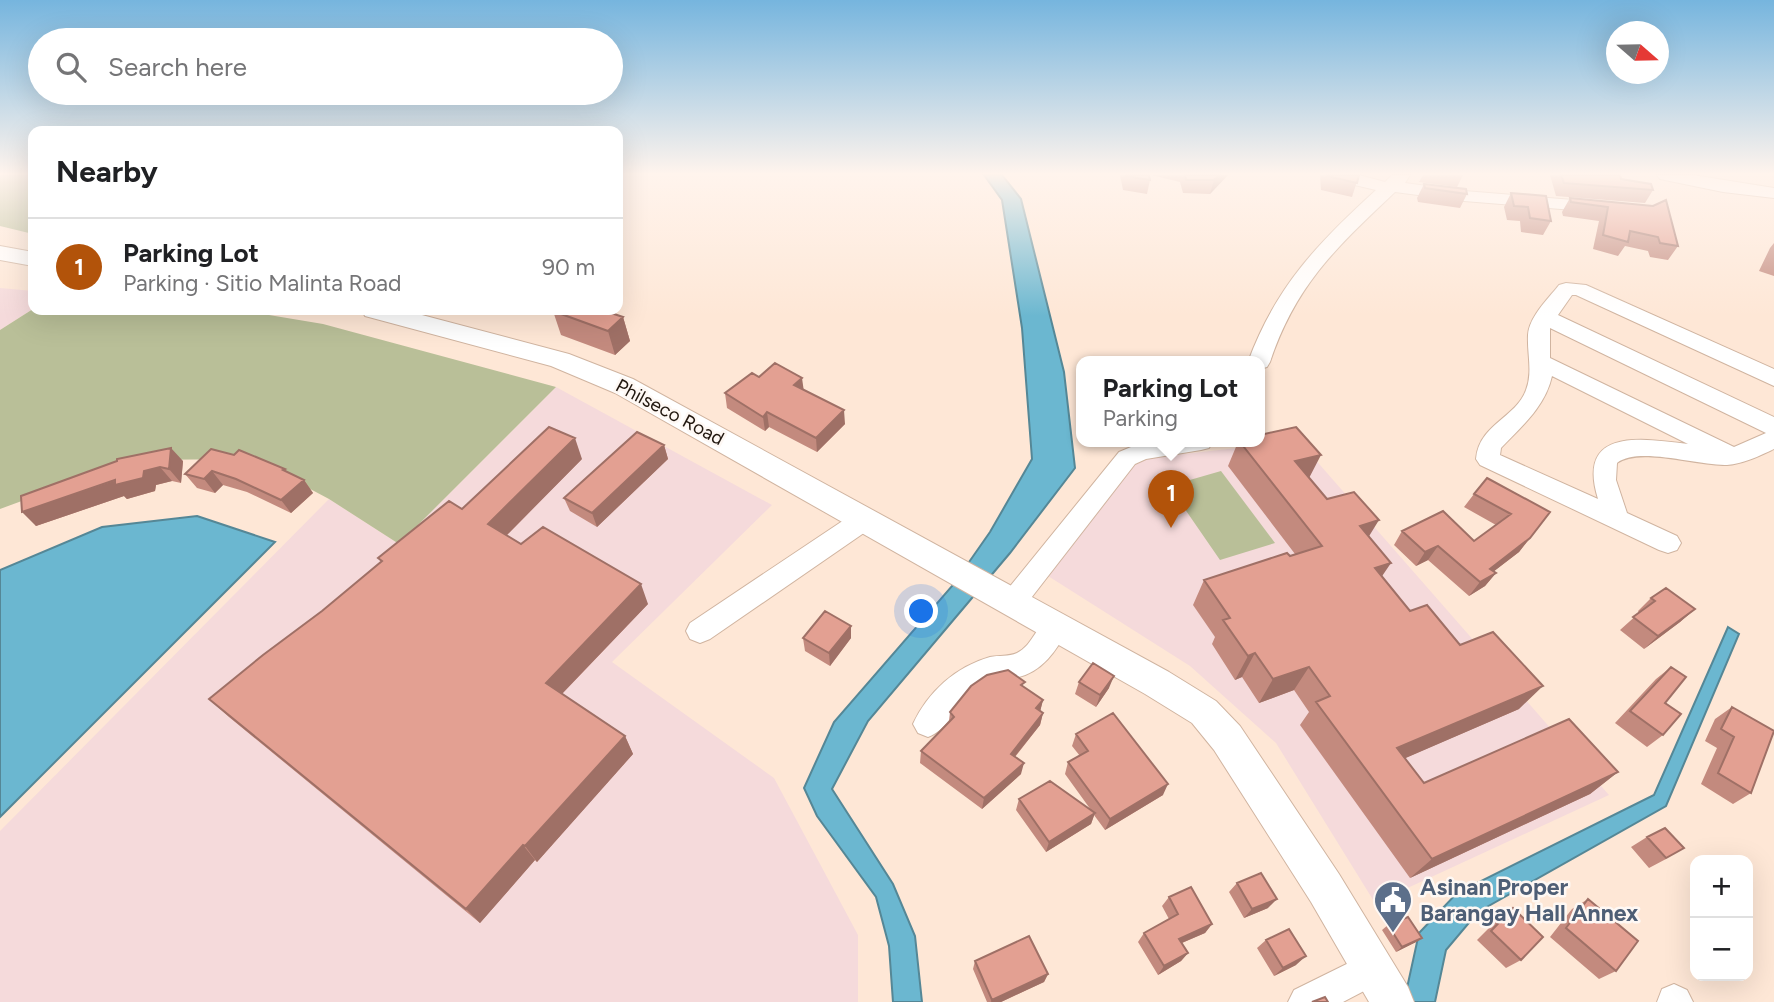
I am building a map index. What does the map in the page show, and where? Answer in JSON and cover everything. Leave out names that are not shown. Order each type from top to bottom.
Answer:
[{"type":"street","points":[[1261,356],[1278,314],[1300,280],[1357,222]]},
{"type":"street","points":[[0,253],[28,258]]},
{"type":"street","points":[[1668,543],[1488,459],[1489,445],[1530,403],[1537,392],[1541,362],[1538,334],[1545,317],[1566,289],[1579,289],[1774,378]]},
{"type":"street","name":"Philseco Road","points":[[393,315],[559,360],[616,382],[865,519],[1204,712],[1234,750],[1325,888],[1385,988]]},
{"type":"street","points":[[1545,317],[1774,427]]},
{"type":"street","points":[[1541,362],[1733,456]]},
{"type":"street","points":[[1617,520],[1604,474],[1606,459],[1612,453],[1630,448],[1733,456],[1774,439]]},
{"type":"street","points":[[1007,599],[1039,572],[1127,458],[1142,451],[1168,447]]},
{"type":"street","points":[[700,631],[865,519]]},
{"type":"street","points":[[929,724],[957,687],[971,676],[992,669],[1015,667],[1029,660],[1055,627]]},
{"type":"street","points":[[1306,1002],[1385,988]]},
{"type":"shaded area","points":[[0,288],[28,291],[28,312],[0,330]]},
{"type":"shaded area","points":[[556,387],[772,505],[612,662],[774,778],[858,935],[858,1002],[0,1002],[0,831],[329,499],[399,544]]},
{"type":"shaded area","points":[[1299,441],[1609,795],[1375,903],[1276,743],[1190,666],[1037,569],[1131,460],[1265,447],[1265,445]]},
{"type":"green space","points":[[0,222],[28,222],[28,233],[0,226]]},
{"type":"green space","points":[[28,312],[28,315],[269,315],[323,324],[556,387],[399,544],[329,499],[254,459],[133,460],[0,509],[0,330]]},
{"type":"green space","points":[[1221,471],[1275,543],[1220,560],[1169,486]]},
{"type":"water","points":[[1005,222],[1027,222],[1064,372],[1075,468],[1010,553],[868,721],[832,789],[893,884],[915,936],[922,1002],[893,1002],[889,946],[876,897],[817,816],[804,788],[834,722],[953,585],[990,532],[1032,459],[1022,328]]},
{"type":"water","points":[[197,516],[275,542],[0,817],[0,570],[102,527]]},
{"type":"water","points":[[1728,627],[1739,634],[1666,806],[1478,912],[1446,950],[1435,1002],[1393,1002],[1407,988],[1419,933],[1457,893],[1654,795]]},
{"type":"building","points":[[1605,222],[1672,222],[1678,246],[1660,243],[1658,237],[1630,231],[1628,242],[1603,235]]},
{"type":"building","points":[[564,315],[623,317],[608,331]]},
{"type":"building","points":[[775,363],[802,378],[794,385],[844,410],[816,438],[767,412],[763,417],[725,393],[752,373],[759,377]]},
{"type":"building","points":[[549,427],[575,438],[488,524],[521,544],[543,527],[641,584],[546,683],[625,736],[466,909],[209,699],[322,611],[382,561],[378,558],[449,501],[462,509]]},
{"type":"building","points":[[1296,427],[1321,455],[1295,461],[1327,499],[1354,492],[1379,520],[1360,526],[1391,563],[1375,568],[1410,611],[1427,605],[1460,645],[1493,632],[1543,686],[1397,748],[1424,783],[1569,719],[1618,772],[1432,859],[1316,702],[1330,696],[1309,667],[1273,679],[1255,653],[1248,656],[1223,620],[1230,618],[1204,580],[1287,553],[1290,556],[1322,546],[1244,447],[1265,447],[1265,434]]},
{"type":"building","points":[[637,432],[664,445],[592,513],[564,498]]},
{"type":"building","points":[[171,448],[169,469],[160,467],[144,471],[143,478],[115,485],[115,480],[22,512],[21,496],[117,459]]},
{"type":"building","points":[[211,449],[234,455],[239,450],[304,480],[281,500],[212,471],[204,479],[185,474]]},
{"type":"building","points":[[1487,478],[1550,512],[1530,538],[1490,569],[1496,573],[1480,582],[1438,546],[1425,552],[1402,531],[1443,511],[1474,541],[1511,514],[1474,494]]},
{"type":"building","points":[[1666,588],[1695,609],[1658,636],[1633,617],[1655,601],[1651,598]]},
{"type":"building","points":[[825,611],[851,626],[829,653],[803,638]]},
{"type":"building","points":[[1093,663],[1114,676],[1100,695],[1079,682]]},
{"type":"building","points":[[1671,667],[1686,677],[1665,703],[1681,714],[1663,735],[1630,711]]},
{"type":"building","points":[[1008,670],[1025,682],[1021,685],[1043,700],[1036,708],[1043,713],[1011,754],[1024,763],[984,798],[921,751],[954,717],[950,712],[971,686],[987,675]]},
{"type":"building","points":[[1732,707],[1774,731],[1751,793],[1718,773],[1734,737],[1721,729]]},
{"type":"building","points":[[1113,713],[1168,784],[1110,819],[1068,762],[1088,751],[1076,734]]},
{"type":"building","points":[[1050,781],[1095,813],[1049,842],[1019,799]]},
{"type":"building","points":[[1665,828],[1684,848],[1666,858],[1647,837]]},
{"type":"building","points":[[1261,873],[1277,899],[1252,909],[1237,883]]},
{"type":"building","points":[[1191,887],[1212,924],[1179,939],[1188,953],[1164,966],[1144,933],[1178,914],[1169,897]]},
{"type":"building","points":[[1588,899],[1638,941],[1616,971],[1566,928]]},
{"type":"building","points":[[1513,908],[1543,937],[1521,960],[1491,931]]},
{"type":"building","points":[[1408,917],[1422,938],[1402,947],[1388,925]]},
{"type":"building","points":[[1289,929],[1306,956],[1283,968],[1266,940]]},
{"type":"building","points":[[1029,936],[1048,974],[992,1000],[975,961]]},
{"type":"building","points":[[1325,997],[1328,1002],[1312,1002]]},
{"type":"place","name":"Parking Lot","points":[[1171,528]]},
{"type":"place","name":"Asinan Proper Barangay Hall Annex","points":[[1393,934]]}]
